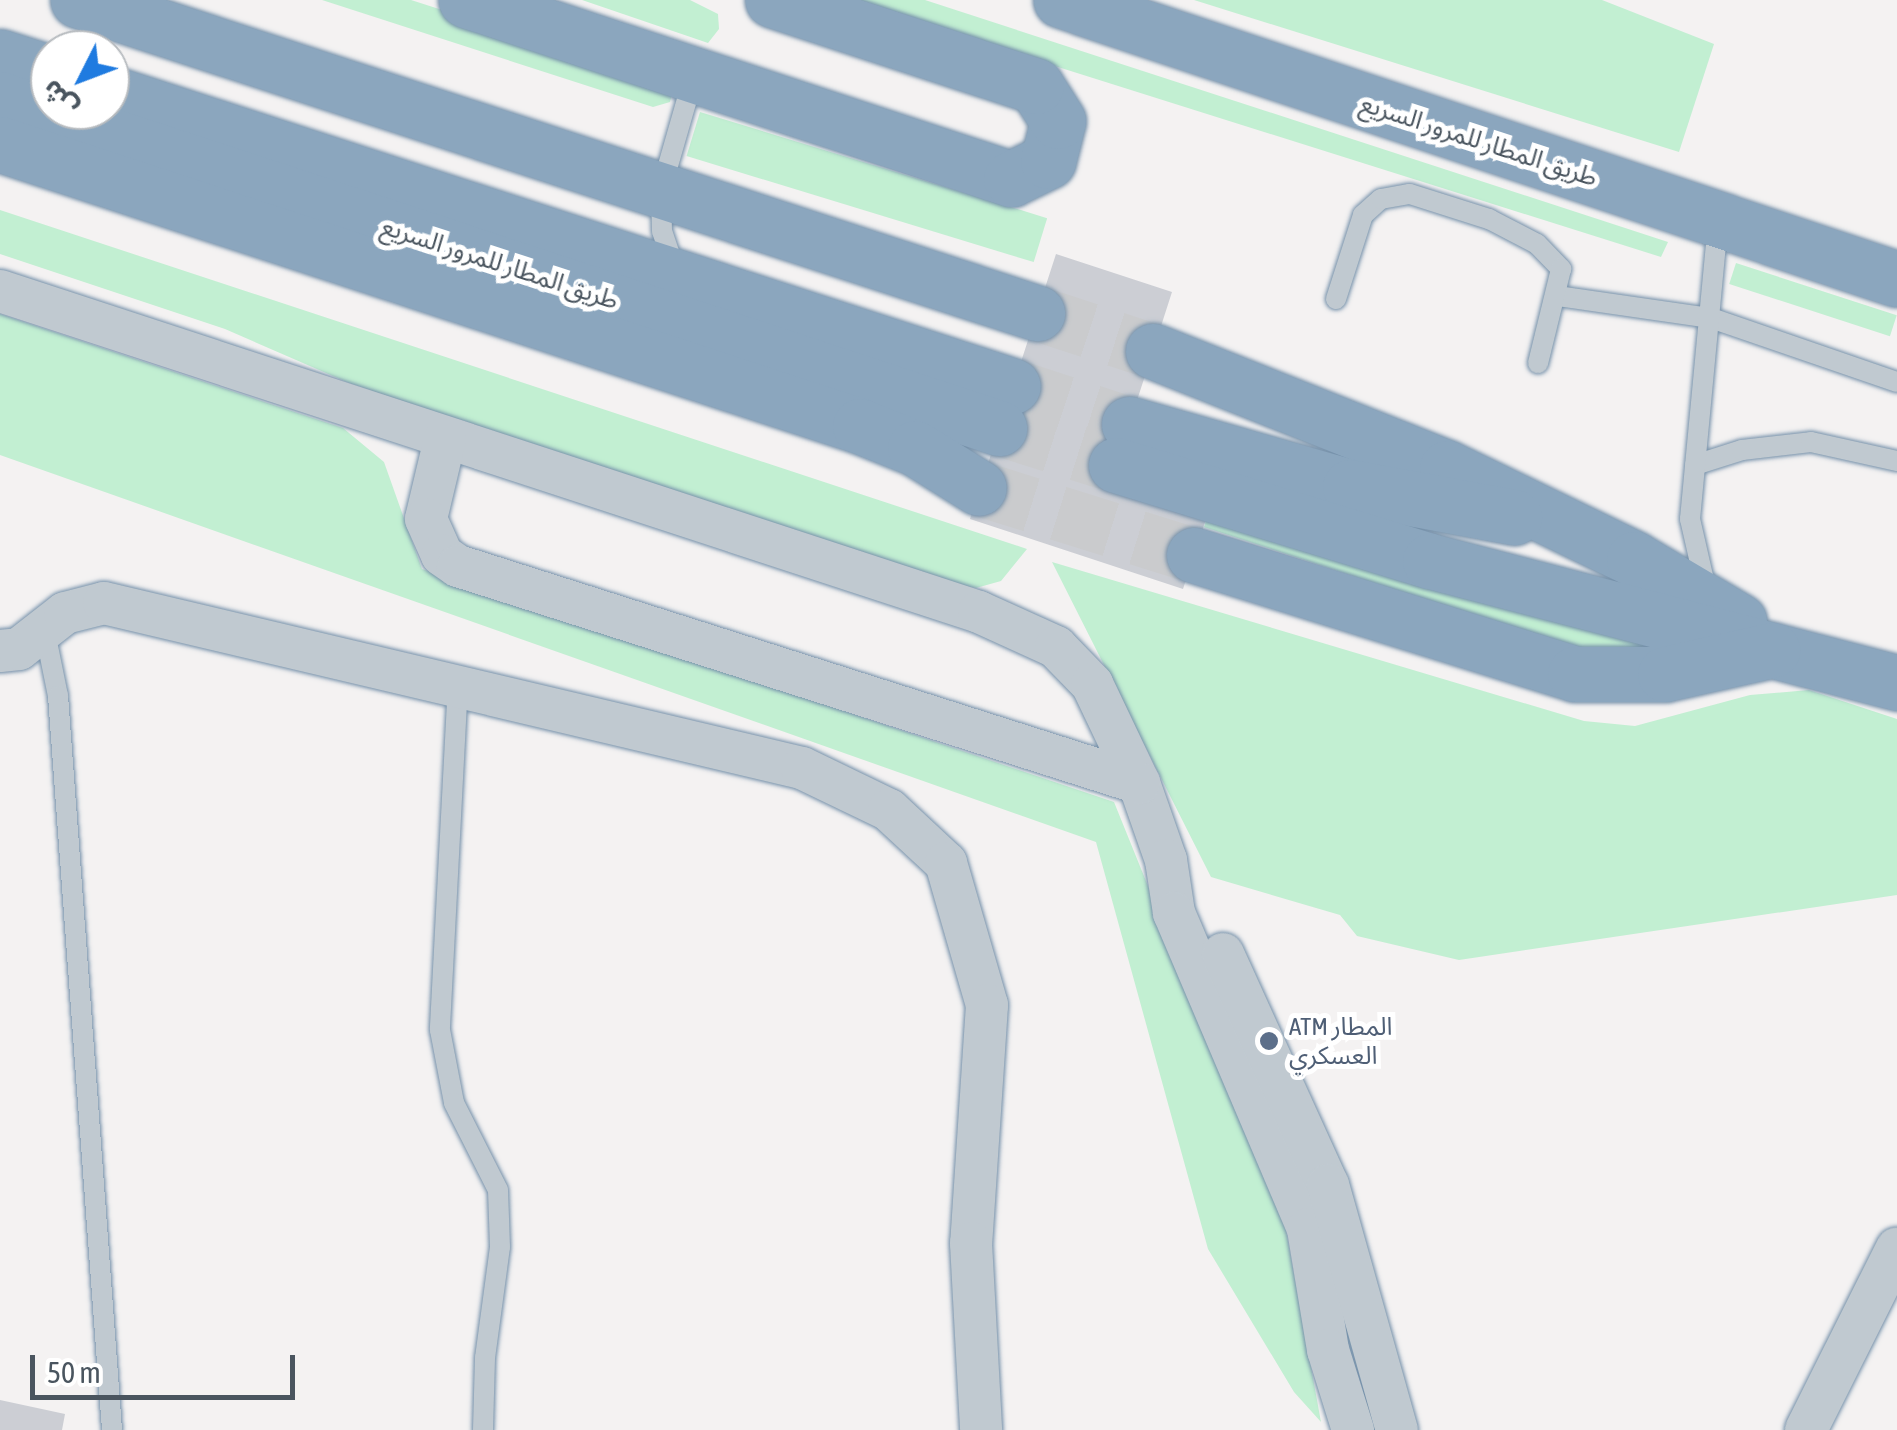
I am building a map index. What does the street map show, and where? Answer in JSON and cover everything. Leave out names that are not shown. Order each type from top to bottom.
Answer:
[{"type":"highway","points":[[78,0],[1036,313]]},
{"type":"highway","points":[[466,0],[1010,180],[1048,161],[1058,121],[1036,86],[772,0]]},
{"type":"highway","name":"طريق المطار للمرور السريع","points":[[1061,0],[1897,279]]},
{"type":"highway","points":[[0,57],[30,67]]},
{"type":"highway","name":"طريق المطار للمرور السريع","points":[[0,98],[1006,407],[679,278]]},
{"type":"highway","points":[[130,99],[679,278]]},
{"type":"highway","points":[[0,144],[860,426],[914,448],[979,488],[849,460],[514,342],[0,177]]},
{"type":"highway","points":[[1153,350],[1389,443],[1568,524],[1708,601],[1780,648]]},
{"type":"highway","points":[[1568,524],[1424,504],[1122,444],[1430,561],[1780,648],[1897,684]]},
{"type":"highway","points":[[1194,555],[1576,674],[1665,674],[1780,648]]},
{"type":"street","points":[[0,291],[1017,626],[1056,647],[1092,684],[1139,782],[1166,860],[1174,913],[1308,1229],[1328,1350],[1353,1430]]},
{"type":"street","points":[[445,439],[426,519],[442,554],[458,566],[1139,782]]},
{"type":"street","points":[[0,651],[19,649],[44,626],[104,602],[802,768],[889,810],[946,863],[987,1004],[971,1243],[982,1430]]},
{"type":"street","points":[[1166,860],[1200,907],[1316,1152],[1397,1430]]},
{"type":"street","points":[[1806,1430],[1897,1248]]},
{"type":"street","points":[[1328,1350],[1373,1341]]},
{"type":"lane","points":[[679,278],[662,231],[661,190],[694,74]]},
{"type":"lane","points":[[1336,299],[1363,215],[1381,199],[1410,194],[1489,220],[1537,244],[1561,269],[1558,296],[1538,363]]},
{"type":"lane","points":[[1708,601],[1690,519],[1718,220]]},
{"type":"lane","points":[[1558,296],[1711,318],[1897,382]]},
{"type":"lane","points":[[1695,466],[1742,450],[1810,442],[1897,461]]},
{"type":"lane","points":[[44,626],[58,696],[112,1430]]},
{"type":"lane","points":[[458,684],[440,1030],[454,1103],[498,1190],[500,1248],[485,1358],[483,1430]]},
{"type":"green space","points":[[322,0],[411,0],[661,80],[672,93],[670,102],[653,107]]},
{"type":"green space","points":[[582,0],[690,0],[718,14],[719,29],[708,43]]},
{"type":"green space","points":[[845,0],[925,0],[1668,242],[1661,257]]},
{"type":"green space","points":[[1194,0],[1602,0],[1714,44],[1679,152]]},
{"type":"green space","points":[[700,112],[1047,218],[1034,262],[687,156]]},
{"type":"green space","points":[[0,210],[1027,549],[1001,581],[976,588],[910,576],[349,383],[225,329],[0,254]]},
{"type":"green space","points":[[1736,263],[1897,315],[1890,336],[1729,284]]},
{"type":"green space","points":[[0,314],[343,428],[384,462],[422,569],[1114,802],[1285,1225],[1321,1422],[1294,1392],[1208,1249],[1096,842],[0,455]]},
{"type":"green space","points":[[1209,510],[1647,635],[1654,650],[1578,650],[1204,527]]},
{"type":"green space","points":[[1052,562],[1584,721],[1635,726],[1750,695],[1809,690],[1897,719],[1897,895],[1459,960],[1357,936],[1340,915],[1211,877]]},
{"type":"building","points":[[1056,254],[1172,292],[1112,478],[1209,510],[1183,589],[970,519]]},
{"type":"building","points":[[0,1400],[65,1414],[62,1430],[0,1430]]},
{"type":"tunnel","points":[[1037,313],[1153,351]]},
{"type":"tunnel","points":[[1013,386],[1129,424]]},
{"type":"tunnel","points":[[999,428],[1116,465]]},
{"type":"tunnel","points":[[979,488],[1194,555]]},
{"type":"place","name":"ATM المطار العسكري","points":[[1269,1041]]}]
